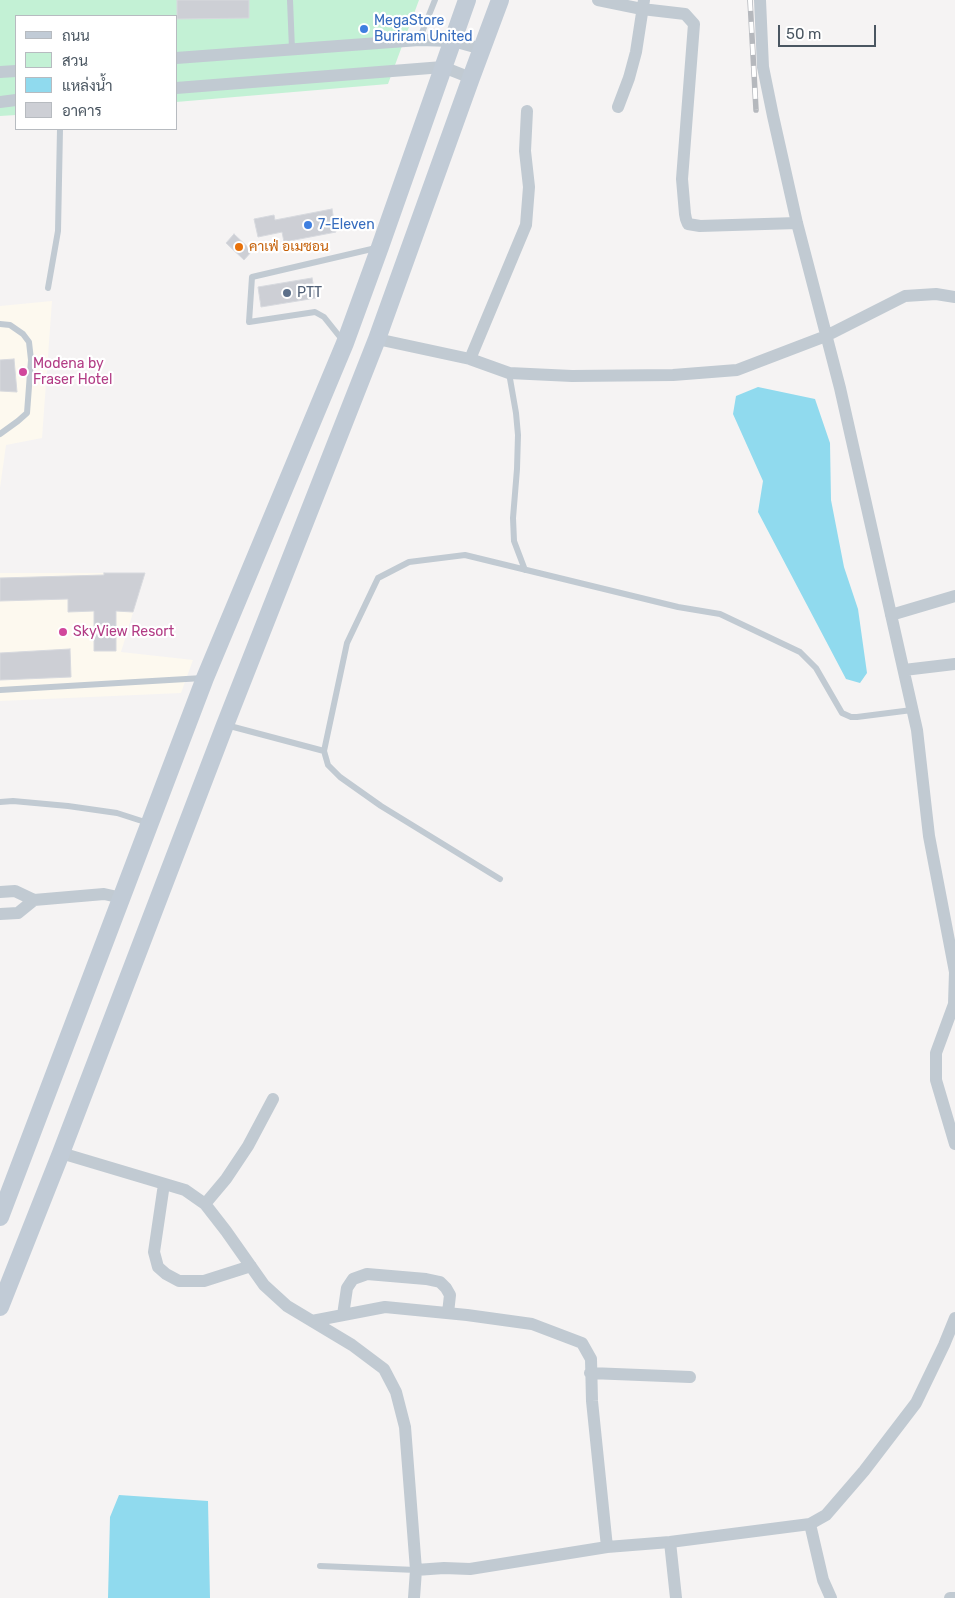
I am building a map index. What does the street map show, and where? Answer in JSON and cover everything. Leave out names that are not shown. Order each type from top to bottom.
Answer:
[{"type":"main road","points":[[1,1214],[205,678],[345,343],[467,0]]},
{"type":"main road","points":[[0,1307],[225,725],[377,339],[470,78],[500,0]]},
{"type":"street","points":[[598,0],[643,5],[685,14],[694,24],[682,179],[688,224],[700,226],[797,223]]},
{"type":"street","points":[[760,0],[763,67],[797,223],[840,388],[904,670],[907,711],[917,730],[929,836],[955,972],[954,1004],[936,1053],[936,1080],[955,1144]]},
{"type":"street","points":[[618,107],[636,52],[643,5]]},
{"type":"street","points":[[178,58],[419,40],[453,41],[482,49]]},
{"type":"street","points":[[178,88],[443,68],[470,78]]},
{"type":"street","points":[[0,72],[15,71]]},
{"type":"street","points":[[0,102],[15,100]]},
{"type":"street","points":[[470,359],[526,226],[529,187],[525,151],[527,112]]},
{"type":"street","points":[[377,339],[470,359],[509,373],[572,376],[655,376],[737,370],[826,336],[905,296],[936,294],[955,297]]},
{"type":"street","points":[[891,615],[955,596]]},
{"type":"street","points":[[904,670],[955,664]]},
{"type":"street","points":[[0,892],[15,891],[34,900],[104,894],[122,898]]},
{"type":"street","points":[[0,914],[18,913],[34,900]]},
{"type":"street","points":[[205,1204],[226,1179],[248,1146],[274,1099]]},
{"type":"street","points":[[61,1153],[185,1190],[205,1204],[264,1284],[287,1306],[352,1345],[384,1369],[396,1392],[405,1427],[416,1570],[414,1598]]},
{"type":"street","points":[[164,1184],[154,1252],[158,1267],[179,1281],[204,1281],[251,1266]]},
{"type":"street","points":[[342,1315],[347,1288],[353,1279],[367,1274],[426,1278],[440,1282],[450,1295],[448,1313]]},
{"type":"street","points":[[312,1321],[385,1307],[532,1324],[582,1343],[590,1359],[608,1547]]},
{"type":"street","points":[[416,1570],[470,1569],[608,1547],[670,1542],[810,1524],[826,1515],[864,1471],[916,1403],[950,1345],[955,1318]]},
{"type":"street","points":[[590,1373],[690,1377]]},
{"type":"street","points":[[810,1524],[823,1580],[832,1598]]},
{"type":"street","points":[[670,1542],[676,1598]]},
{"type":"street","points":[[950,1598],[955,1598]]},
{"type":"lane","points":[[290,0],[292,49]]},
{"type":"lane","points":[[419,40],[434,0]]},
{"type":"lane","points":[[48,288],[58,231],[60,130]]},
{"type":"lane","points":[[345,343],[324,317],[315,312],[250,322],[252,278],[380,247]]},
{"type":"lane","points":[[0,324],[10,325],[23,334],[29,342],[31,360],[27,413],[0,434]]},
{"type":"lane","points":[[509,373],[518,435],[513,518],[514,540],[525,570]]},
{"type":"lane","points":[[500,879],[381,806],[346,782],[328,765],[324,751],[347,643],[378,578],[409,562],[465,555],[678,607],[720,614],[800,652],[816,668],[842,713],[851,717],[907,711]]},
{"type":"lane","points":[[0,690],[205,678]]},
{"type":"lane","points":[[225,725],[324,751]]},
{"type":"lane","points":[[0,802],[13,801],[68,806],[117,813],[150,823]]},
{"type":"lane","points":[[320,1566],[416,1570]]},
{"type":"shaded area","name":"Modena by Fraser Hotel","points":[[52,301],[42,438],[6,445],[0,488],[0,306]]},
{"type":"shaded area","name":"SkyView Resort","points":[[0,573],[145,573],[121,652],[193,660],[181,693],[0,701]]},
{"type":"green space","points":[[0,0],[419,0],[388,84],[178,102],[178,15],[15,15],[15,115],[0,116]]},
{"type":"water","points":[[758,387],[815,399],[830,443],[831,500],[844,567],[858,609],[867,673],[860,683],[846,679],[758,512],[763,481],[733,414],[736,396]]},
{"type":"water","points":[[119,1495],[208,1501],[210,1598],[108,1598],[110,1517]]},
{"type":"building","points":[[177,0],[249,0],[249,18],[178,19]]},
{"type":"building","name":"7-Eleven","points":[[332,209],[336,232],[284,242],[282,232],[258,237],[254,219],[274,215],[275,220]]},
{"type":"building","name":"คาเฟ่ อเมซอน","points":[[234,234],[252,251],[244,260],[226,243]]},
{"type":"building","name":"PTT","points":[[312,278],[316,298],[261,307],[258,287]]},
{"type":"building","points":[[14,359],[17,392],[0,391],[0,360]]},
{"type":"building","points":[[104,573],[145,573],[133,612],[116,611],[116,651],[94,651],[94,611],[68,612],[68,599],[0,601],[0,578],[104,575]]},
{"type":"building","points":[[70,649],[71,677],[0,680],[0,653]]},
{"type":"railway","points":[[750,0],[756,110]]},
{"type":"place","name":"MegaStore Buriram United","points":[[364,29]]},
{"type":"place","name":"7-Eleven","points":[[308,225]]},
{"type":"place","name":"คาเฟ่ อเมซอน","points":[[239,247]]},
{"type":"place","name":"PTT","points":[[287,293]]},
{"type":"place","name":"Modena by Fraser Hotel","points":[[23,372]]},
{"type":"place","name":"SkyView Resort","points":[[63,632]]}]
